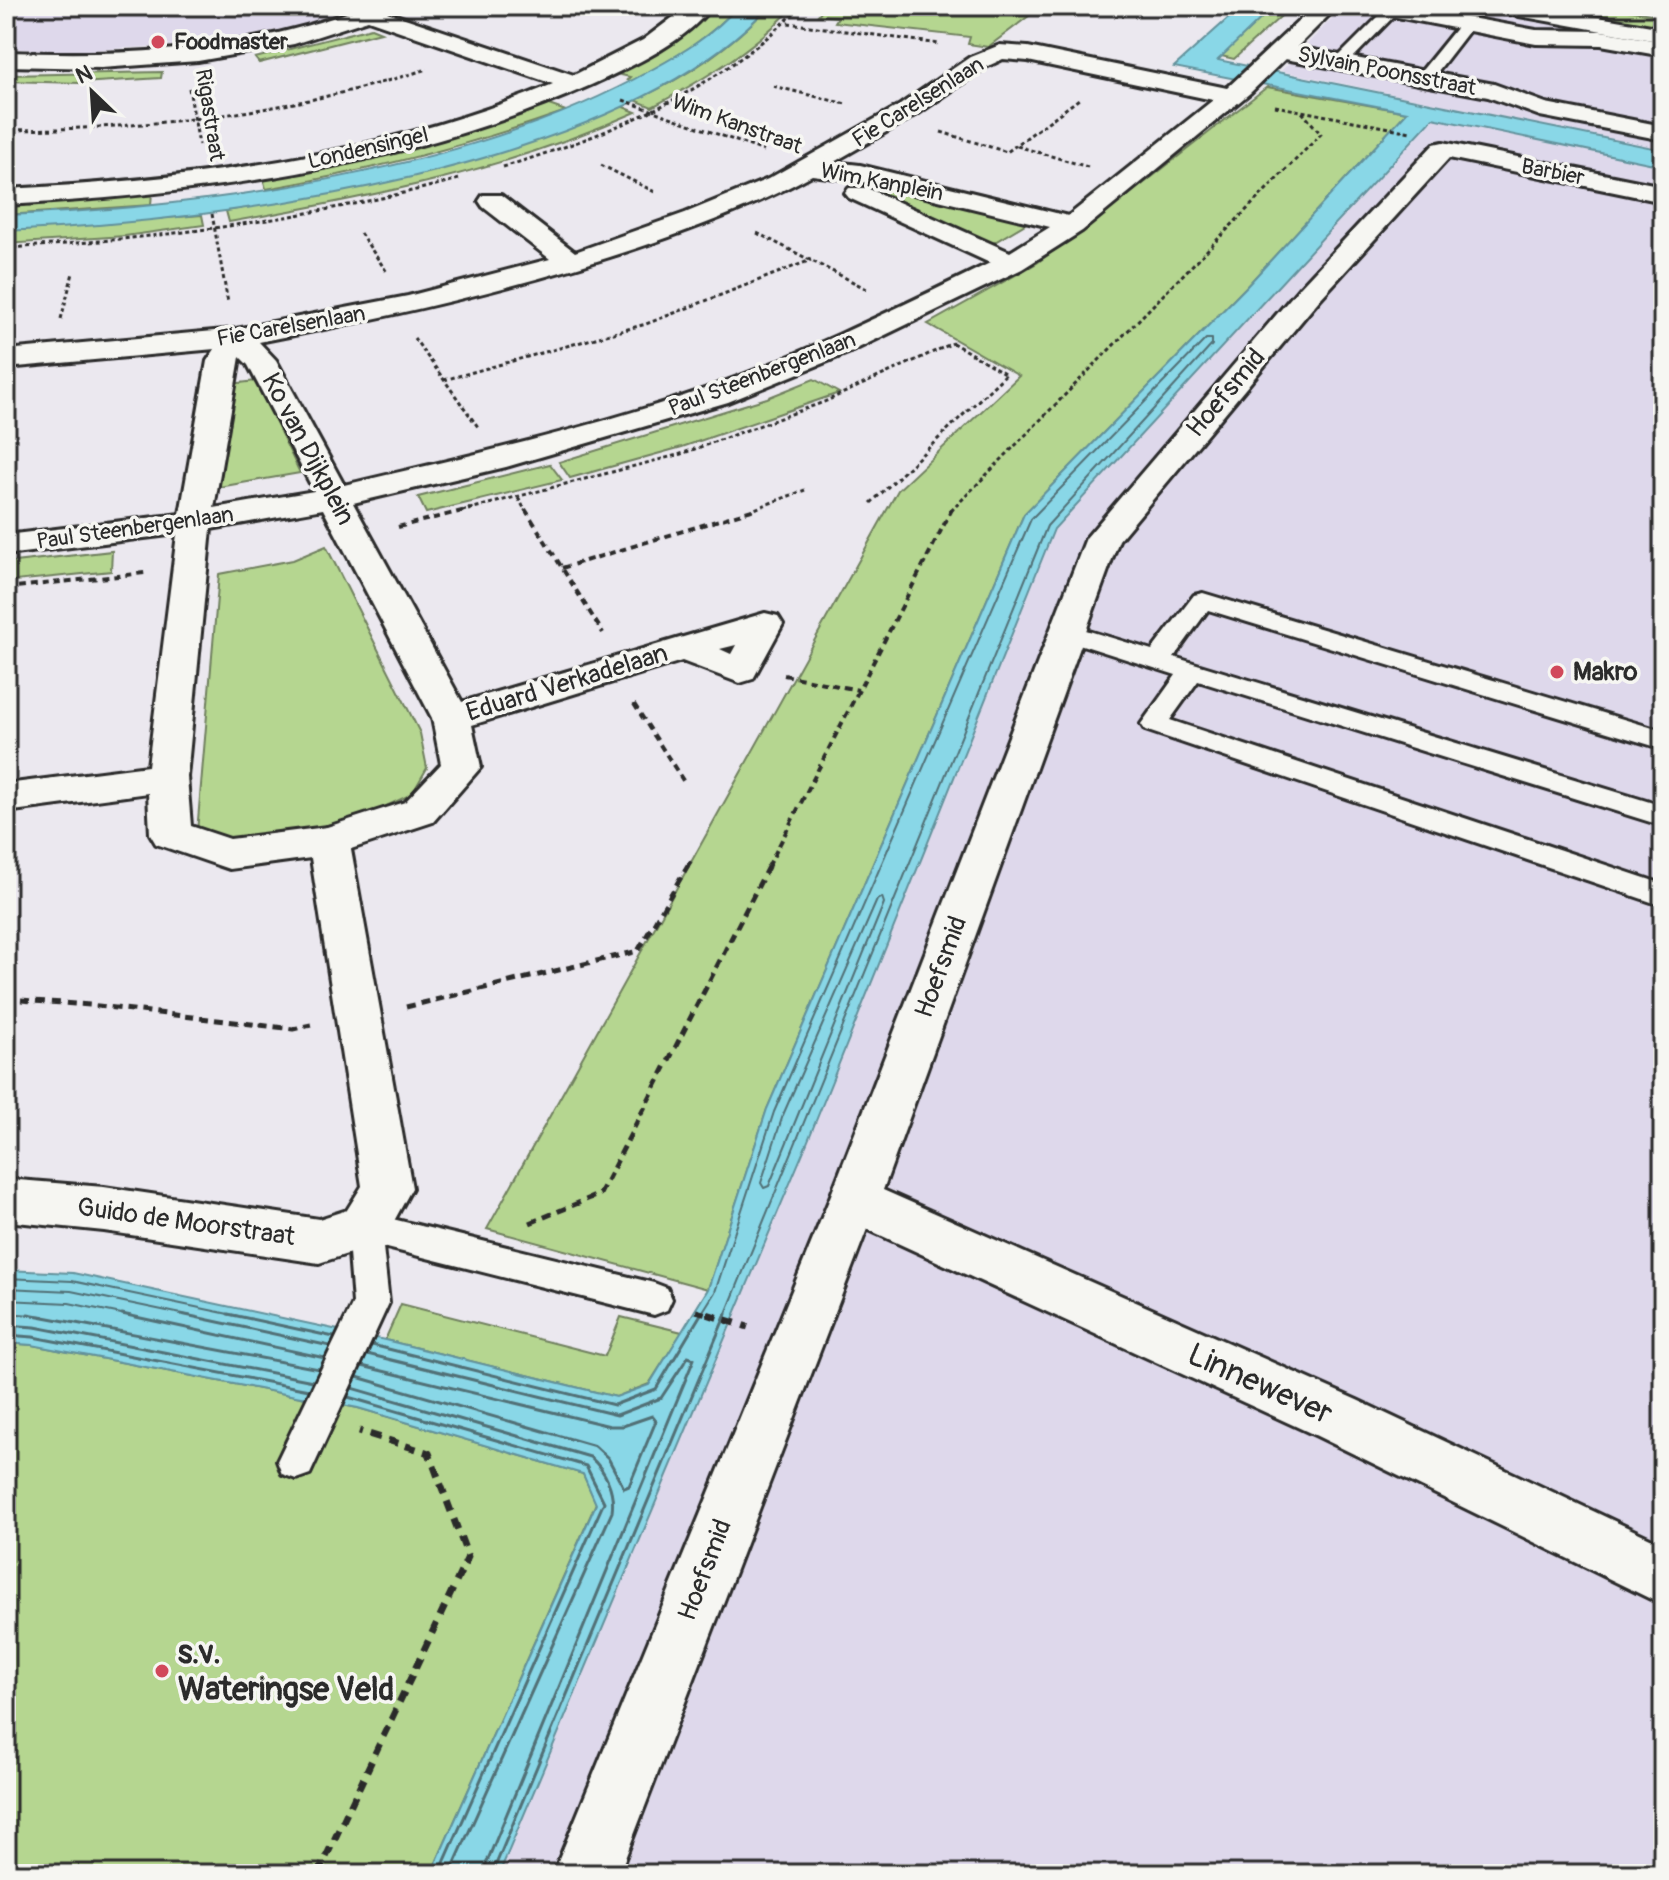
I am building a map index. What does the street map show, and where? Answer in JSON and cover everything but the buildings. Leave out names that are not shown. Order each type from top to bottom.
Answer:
[{"type":"street","name":"Londensingel","points":[[6,197],[105,191],[205,180],[413,140],[503,113],[641,53],[682,24],[701,6]]},
{"type":"street","name":"Paul Steenbergenlaan","points":[[6,545],[195,522],[334,497],[495,460],[717,395],[838,347],[1012,263],[1073,225],[1236,92],[1327,6]]},
{"type":"street","points":[[1371,6],[1536,37],[1601,38],[1663,49]]},
{"type":"street","points":[[1497,6],[1663,35]]},
{"type":"street","points":[[6,59],[80,62],[184,56],[289,37],[376,10],[478,51],[574,83]]},
{"type":"street","name":"Sylvain Poonsstraat","points":[[1494,91],[1536,37]]},
{"type":"street","points":[[1000,52],[1028,54],[1236,92]]},
{"type":"street","name":"Fie Carelsenlaan","points":[[6,359],[236,338],[392,308],[571,262],[694,219],[811,167],[894,118],[978,62],[1000,52]]},
{"type":"street","name":"Sylvain Poonsstraat","points":[[1273,59],[1341,62],[1425,77],[1494,91],[1540,109],[1663,133]]},
{"type":"street","name":"Barbier","points":[[1429,141],[1663,194]]},
{"type":"street","name":"Hoefsmid","points":[[586,1874],[854,1200],[1103,538],[1310,293],[1429,141]]},
{"type":"street","name":"Wim Kanplein","points":[[811,167],[860,173],[1073,225]]},
{"type":"street","name":"Wim Kanplein","points":[[811,167],[840,184],[1012,263]]},
{"type":"street","points":[[492,201],[571,262]]},
{"type":"street","name":"Ko van Dijkplein","points":[[236,338],[261,360],[334,497],[451,718],[461,767],[419,812],[329,841],[229,854],[171,834],[167,777],[195,522],[222,361],[236,338]]},
{"type":"street","name":"Eduard Verkadelaan","points":[[451,718],[765,624],[743,667]]},
{"type":"street","points":[[6,798],[167,777]]},
{"type":"street","points":[[329,841],[387,1188],[364,1227]]},
{"type":"street","name":"Guido de Moorstraat","points":[[6,1200],[104,1209],[319,1241],[364,1227]]},
{"type":"street","name":"Linnewever","points":[[854,1200],[1337,1418],[1663,1575]]},
{"type":"lane","points":[[1341,62],[1393,10]]},
{"type":"lane","points":[[1425,77],[1467,24]]},
{"type":"lane","points":[[1159,659],[1203,600],[1663,740]]},
{"type":"lane","points":[[1066,632],[1663,816]]},
{"type":"lane","points":[[1193,670],[1154,724],[1663,895]]},
{"type":"lane","points":[[296,1461],[371,1303],[364,1227],[654,1299]]},
{"type":"path","points":[[801,6],[787,23],[1000,52]]},
{"type":"path","points":[[6,130],[107,128],[195,119],[331,96],[423,71],[478,51]]},
{"type":"path","name":"Rigastraat","points":[[184,56],[205,180]]},
{"type":"path","points":[[894,118],[1007,152],[1113,71]]},
{"type":"path","points":[[773,86],[849,105]]},
{"type":"path","points":[[1236,92],[1302,112],[1371,124],[1429,141]]},
{"type":"path","name":"Wim Kanstraat","points":[[638,105],[811,167]]},
{"type":"path","points":[[462,1251],[600,1194],[953,507],[1321,134],[1302,112]]},
{"type":"path","points":[[1016,145],[1129,179]]},
{"type":"path","points":[[601,165],[663,196]]},
{"type":"path","points":[[213,219],[236,338]]},
{"type":"path","points":[[744,227],[873,292]]},
{"type":"path","points":[[360,233],[387,272]]},
{"type":"path","points":[[444,380],[646,324],[811,260]]},
{"type":"path","points":[[392,308],[483,434]]},
{"type":"path","points":[[871,503],[1006,374],[906,316]]},
{"type":"path","points":[[562,568],[637,547],[805,490]]},
{"type":"path","points":[[518,498],[562,568],[684,782]]},
{"type":"path","points":[[6,588],[190,568]]},
{"type":"path","points":[[743,667],[858,690]]},
{"type":"path","points":[[6,999],[90,1005],[293,1029],[358,1016],[638,951],[691,861]]},
{"type":"path","points":[[654,1299],[747,1326]]},
{"type":"path","points":[[318,1418],[429,1453],[468,1557],[318,1874]]},
{"type":"shaded area","points":[[6,6],[356,6],[295,27],[202,44],[69,51],[6,48]]},
{"type":"shaded area","points":[[1344,6],[1466,6],[1663,41],[1663,150],[1281,71]]},
{"type":"shaded area","points":[[1433,118],[1663,166],[1663,1874],[499,1874],[807,1143],[1054,529]]},
{"type":"green space","points":[[715,6],[738,6],[702,39],[661,65],[632,81],[627,80],[630,77],[617,74],[653,54]]},
{"type":"green space","points":[[769,6],[794,6],[745,50],[690,86],[652,107],[635,100],[707,60]]},
{"type":"green space","points":[[825,6],[1042,6],[988,47],[968,44],[970,37],[835,22],[838,17],[818,15]]},
{"type":"green space","points":[[1274,6],[1292,6],[1234,59],[1221,56]]},
{"type":"green space","points":[[1526,6],[1603,6],[1663,16],[1663,30]]},
{"type":"green space","points":[[371,28],[381,32],[259,63],[255,58]]},
{"type":"green space","points":[[162,72],[161,78],[80,83],[6,81],[6,75]]},
{"type":"green space","points":[[1267,87],[1407,112],[1247,286],[1024,514],[767,1109],[708,1289],[487,1229],[898,490],[1019,376],[928,324],[1037,263]]},
{"type":"green space","points":[[546,104],[566,111],[418,156],[266,189],[263,178],[425,144]]},
{"type":"green space","points":[[621,106],[636,112],[537,151],[487,166],[385,192],[229,222],[226,211],[327,193],[476,157]]},
{"type":"green space","points":[[852,176],[1032,220],[988,246],[843,180]]},
{"type":"green space","points":[[152,192],[151,205],[6,215],[6,202]]},
{"type":"green space","points":[[202,215],[204,225],[125,236],[6,244],[6,231]]},
{"type":"green space","points":[[814,379],[839,393],[682,447],[570,478],[559,462],[767,398]]},
{"type":"green space","points":[[256,381],[300,473],[219,487],[231,384]]},
{"type":"green space","points":[[550,464],[562,480],[426,513],[418,497]]},
{"type":"green space","points":[[326,546],[420,733],[427,768],[412,794],[363,817],[274,837],[239,839],[197,832],[219,574],[293,560]]},
{"type":"green space","points":[[112,551],[111,571],[6,582],[6,563]]},
{"type":"green space","points":[[401,1304],[605,1356],[621,1317],[682,1332],[649,1384],[616,1397],[385,1340]]},
{"type":"green space","name":"s.v. Wateringse Veld","points":[[6,1343],[32,1345],[358,1408],[583,1474],[596,1503],[431,1874],[6,1874]]},
{"type":"water","points":[[738,6],[769,6],[701,63],[616,110],[518,148],[412,177],[302,199],[195,215],[6,231],[6,215],[84,211],[252,192],[422,158],[504,134],[581,105],[651,70],[698,42]]},
{"type":"water","points":[[1242,6],[1274,6],[1218,60],[1663,150],[1663,166],[1433,118],[1054,529],[807,1143],[499,1874],[431,1874],[596,1504],[583,1474],[358,1408],[32,1345],[6,1343],[6,1270],[73,1273],[385,1340],[616,1397],[649,1385],[708,1289],[767,1109],[1024,514],[1247,286],[1407,112],[1174,67]]},
{"type":"place","name":"Foodmaster","points":[[158,42]]},
{"type":"place","name":"Makro","points":[[1557,672]]},
{"type":"place","name":"s.v. Wateringse Veld","points":[[162,1671]]}]
